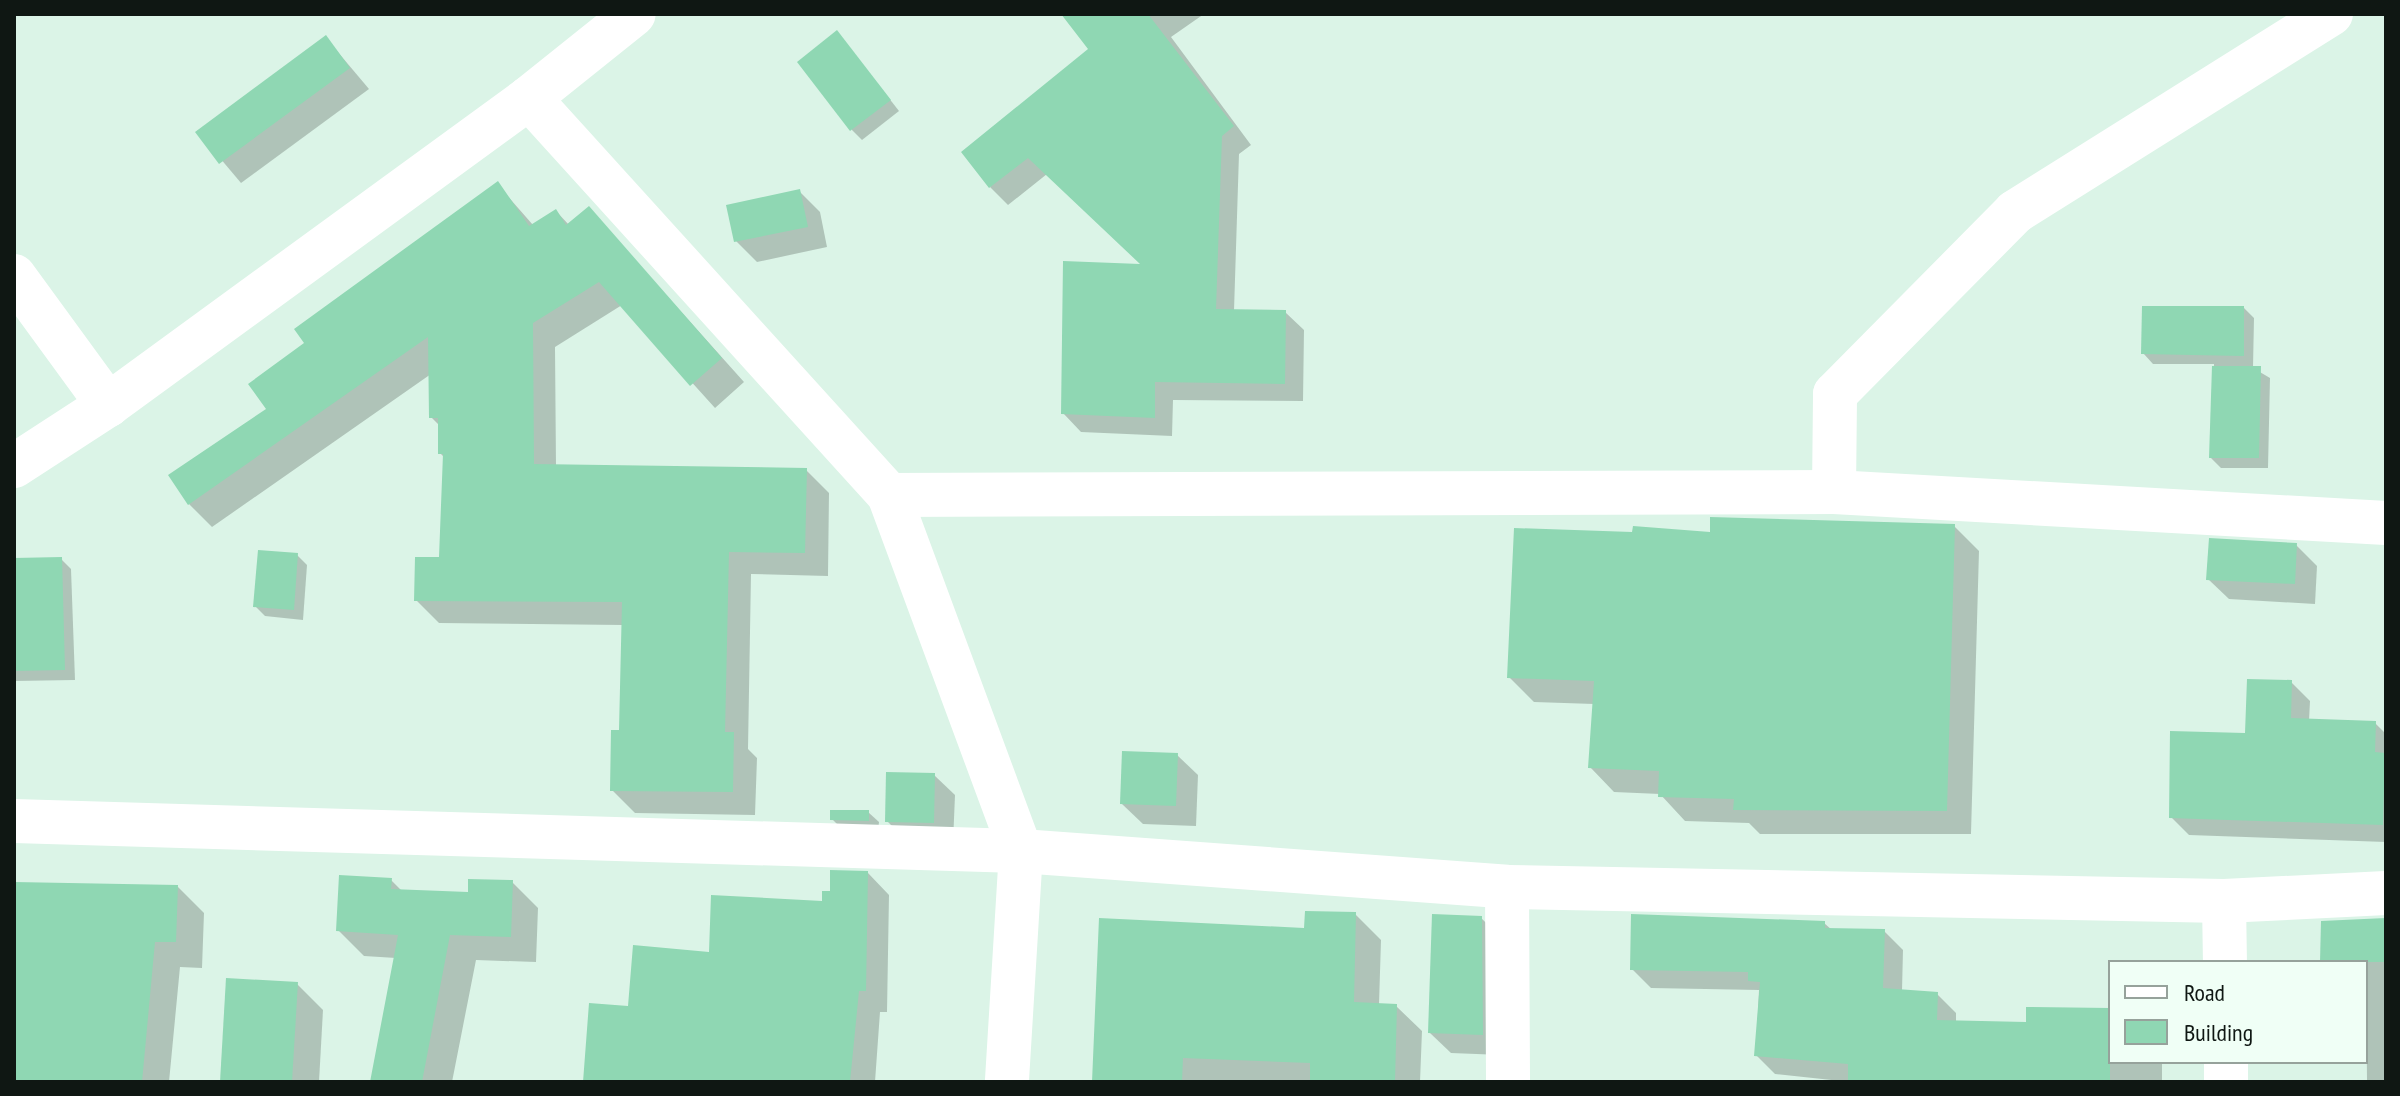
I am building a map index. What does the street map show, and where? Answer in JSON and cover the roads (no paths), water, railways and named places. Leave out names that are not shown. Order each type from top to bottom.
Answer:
[{"type":"street","points":[[1834,492],[1835,394],[2015,212],[2331,14]]},
{"type":"street","points":[[14,466],[108,405],[529,98],[615,21]]},
{"type":"street","points":[[529,98],[889,495],[1021,851],[1007,1082]]},
{"type":"street","points":[[14,276],[108,405]]},
{"type":"street","points":[[889,495],[1834,492],[2386,523]]},
{"type":"street","points":[[14,821],[1021,851],[1507,887],[2224,901],[2386,893]]},
{"type":"street","points":[[1507,887],[1508,1082]]},
{"type":"street","points":[[2224,901],[2225,960]]}]
